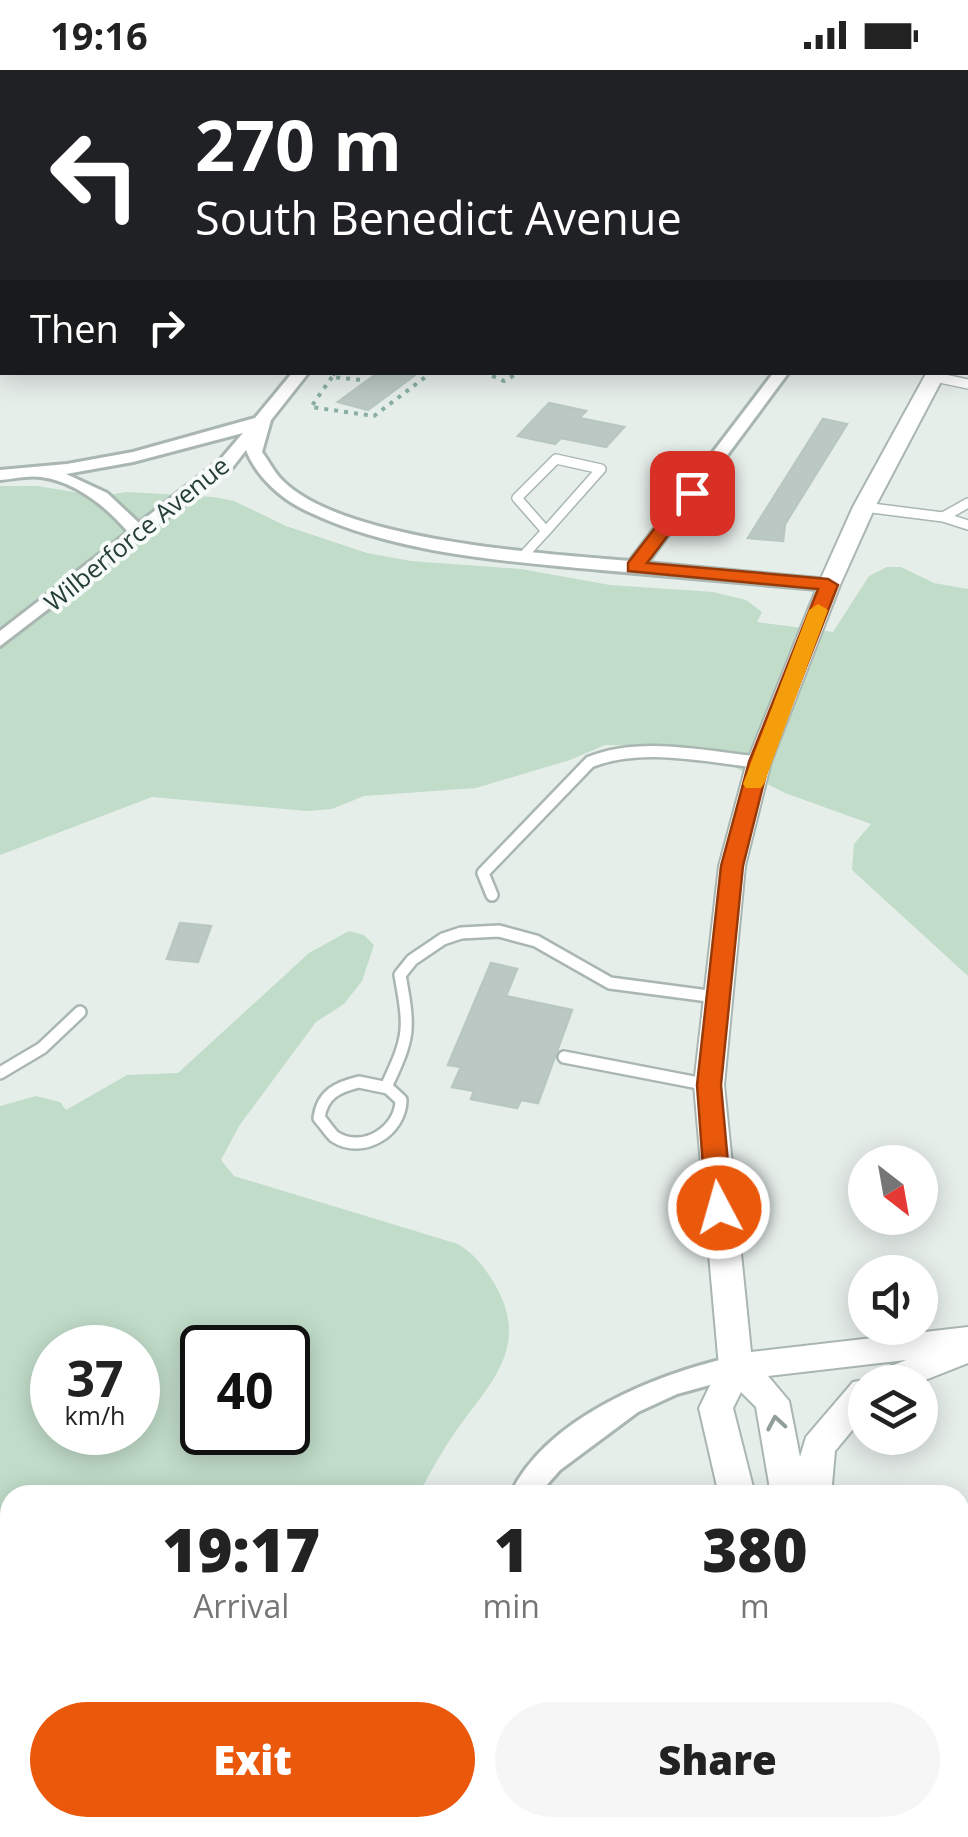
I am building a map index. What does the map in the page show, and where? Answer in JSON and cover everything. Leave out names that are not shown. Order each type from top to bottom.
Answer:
[{"type":"street","name":"Wilberforce Avenue","points":[[0,640],[226,464],[300,375]]},
{"type":"street","points":[[634,567],[780,375]]},
{"type":"street","points":[[735,1485],[716,1408],[736,1366],[709,1085],[732,866],[759,762],[828,585],[864,506],[936,375]]},
{"type":"street","points":[[0,475],[136,458],[263,420]]},
{"type":"street","points":[[263,420],[255,437],[258,464],[285,491],[310,506],[382,533],[523,556],[828,585]]},
{"type":"street","points":[[40,473],[94,488],[114,503],[138,533]]},
{"type":"street","points":[[528,1485],[532,1476],[609,1412],[682,1378],[736,1366],[968,1340]]},
{"type":"street","points":[[928,1365],[968,1349]]},
{"type":"street","points":[[736,1366],[772,1401],[787,1485]]},
{"type":"street","points":[[814,1485],[818,1447],[848,1411]]},
{"type":"lane","points":[[936,375],[968,384]]},
{"type":"lane","points":[[523,556],[546,531],[601,469],[556,459],[517,498],[546,531]]},
{"type":"lane","points":[[943,517],[968,504]]},
{"type":"lane","points":[[864,506],[943,517],[968,525]]},
{"type":"lane","points":[[492,895],[483,873],[498,854],[530,829],[567,784],[600,757],[643,754],[759,762]]},
{"type":"lane","points":[[386,1087],[406,1046],[410,1025],[400,975],[420,950],[443,938],[491,930],[513,933],[604,981],[628,988],[716,997]]},
{"type":"lane","points":[[0,1073],[42,1048],[80,1012]]},
{"type":"lane","points":[[564,1057],[709,1085]]},
{"type":"lane","points":[[359,1082],[386,1087],[396,1093],[404,1111],[396,1128],[386,1136],[346,1140],[324,1128],[319,1108],[333,1090],[359,1082]]},
{"type":"path","points":[[362,380],[334,375],[311,406],[374,416],[428,375]]},
{"type":"path","points":[[491,375],[504,380],[514,375]]},
{"type":"green space","points":[[0,486],[37,486],[99,496],[127,492],[214,497],[234,501],[286,526],[367,553],[411,561],[521,569],[610,585],[713,592],[746,600],[762,612],[757,622],[833,632],[869,576],[887,567],[901,567],[934,583],[968,589],[968,976],[852,870],[854,844],[871,824],[785,793],[705,752],[605,745],[570,760],[476,788],[364,796],[332,809],[307,811],[152,797],[0,855]]},
{"type":"green space","points":[[349,931],[364,935],[374,945],[362,981],[344,1004],[316,1022],[239,1126],[221,1160],[234,1176],[458,1244],[494,1283],[509,1325],[503,1361],[424,1485],[0,1485],[0,1106],[36,1096],[60,1102],[66,1110],[127,1075],[178,1073],[309,953]]},
{"type":"building","points":[[375,375],[415,375],[368,410],[338,402]]},
{"type":"building","points":[[549,403],[586,411],[579,418],[624,427],[606,447],[561,438],[555,444],[518,436]]},
{"type":"building","points":[[823,419],[847,424],[785,524],[783,541],[748,538]]},
{"type":"building","points":[[180,923],[211,926],[198,962],[167,959]]},
{"type":"building","points":[[491,963],[517,969],[506,996],[572,1010],[538,1103],[521,1100],[517,1108],[471,1099],[474,1091],[452,1087],[461,1067],[448,1065]]},
{"type":"slow traffic","points":[[753,784],[818,610]]},
{"type":"route","points":[[692,493],[634,567],[828,585],[759,762],[732,866],[709,1085],[719,1208]]}]
